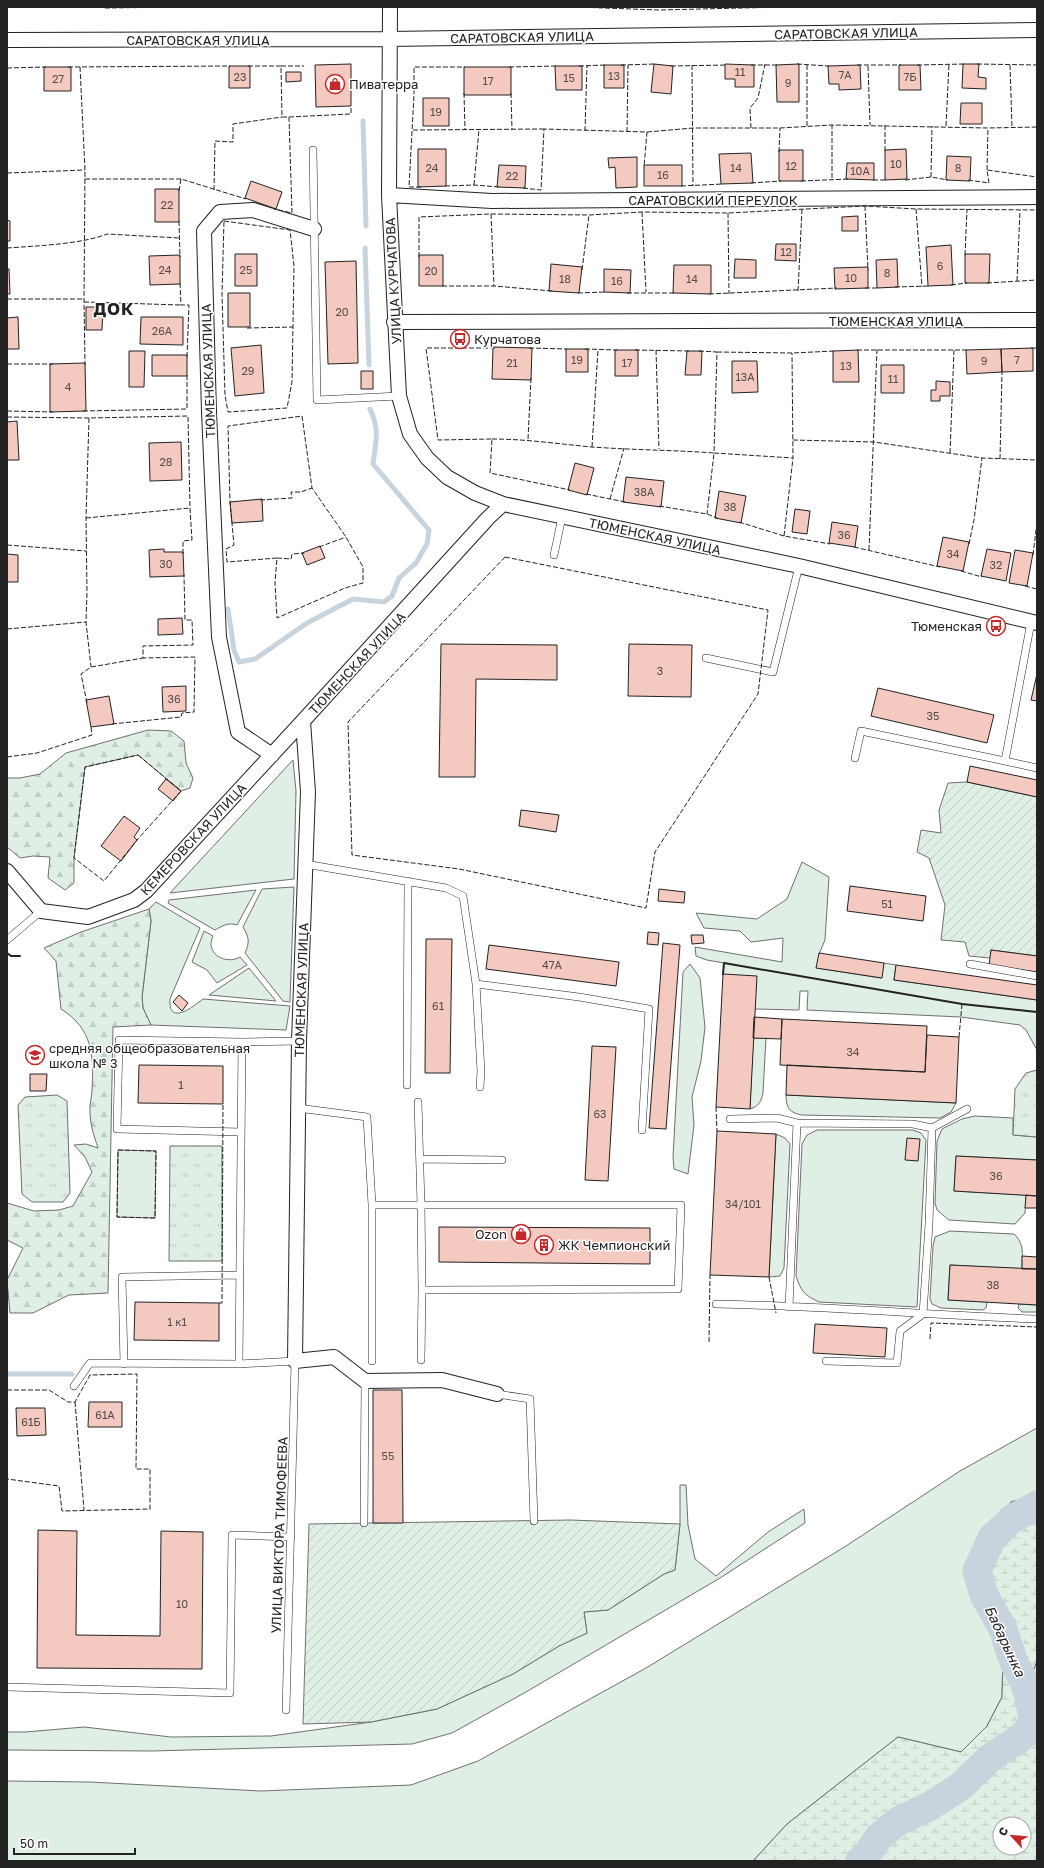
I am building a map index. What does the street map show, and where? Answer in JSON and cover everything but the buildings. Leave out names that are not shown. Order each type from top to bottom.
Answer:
[{"type":"street","name":"УЛИЦА КУРЧАТОВА","points":[[390,7],[389,195],[394,322],[399,396],[410,434],[426,458],[447,477],[475,493],[503,504]]},
{"type":"street","name":"САРАТОВСКАЯ УЛИЦА","points":[[7,40],[389,39],[1037,30]]},
{"type":"street","name":"САРАТОВСКИЙ ПЕРЕУЛОК","points":[[389,195],[492,201],[1037,197]]},
{"type":"street","name":"ТЮМЕНСКАЯ УЛИЦА","points":[[272,755],[238,732],[219,637],[209,412],[204,231],[220,212],[253,210],[314,229]]},
{"type":"street","name":"ТЮМЕНСКАЯ УЛИЦА","points":[[394,322],[1037,320]]},
{"type":"street","name":"ТЮМЕНСКАЯ УЛИЦА","points":[[295,1361],[299,1040],[308,792],[304,721],[488,518],[503,504],[799,566],[1034,622]]},
{"type":"street","name":"КЕМЕРОВСКАЯ УЛИЦА","points":[[41,911],[88,917],[134,900],[146,891],[304,721]]},
{"type":"street","points":[[7,871],[41,911]]},
{"type":"street","points":[[295,1361],[334,1357],[365,1381],[442,1380],[497,1394]]},
{"type":"lane","points":[[313,150],[317,400],[399,396]]},
{"type":"lane","points":[[554,555],[562,517]]},
{"type":"lane","points":[[706,658],[773,672],[799,566]]},
{"type":"lane","points":[[1005,761],[1034,622]]},
{"type":"lane","points":[[855,758],[861,731],[1037,768]]},
{"type":"lane","points":[[305,864],[446,888],[463,896],[476,984],[481,1071],[480,1087]]},
{"type":"lane","points":[[407,1085],[408,881]]},
{"type":"lane","points":[[7,940],[41,911]]},
{"type":"lane","points":[[970,964],[1037,976]]},
{"type":"lane","points":[[476,984],[579,997],[649,1009],[642,1130]]},
{"type":"lane","points":[[242,1132],[117,1129],[119,1040],[242,1042],[299,1040]]},
{"type":"lane","points":[[239,1364],[242,1042]]},
{"type":"lane","points":[[418,1102],[421,1205],[422,1360]]},
{"type":"lane","points":[[298,1108],[367,1117],[372,1205],[372,1361]]},
{"type":"lane","points":[[730,1119],[777,1118],[797,1123],[913,1124],[932,1128],[967,1109]]},
{"type":"lane","points":[[789,1306],[797,1123]]},
{"type":"lane","points":[[826,1361],[897,1364],[900,1331],[923,1314],[929,1224],[932,1128]]},
{"type":"lane","points":[[420,1159],[502,1160]]},
{"type":"lane","points":[[372,1205],[680,1205],[678,1289],[422,1290]]},
{"type":"lane","points":[[124,1364],[122,1277],[239,1275]]},
{"type":"lane","points":[[716,1304],[789,1306],[1037,1319]]},
{"type":"lane","points":[[74,1386],[90,1364],[239,1364],[295,1361]]},
{"type":"lane","name":"УЛИЦА ВИКТОРА ТИМОФЕЕВА","points":[[286,1710],[295,1361]]},
{"type":"lane","points":[[364,1523],[365,1381]]},
{"type":"lane","points":[[497,1394],[530,1399],[534,1521]]},
{"type":"lane","points":[[7,1687],[230,1693],[232,1536],[291,1537]]},
{"type":"green space","points":[[148,730],[171,731],[184,741],[186,763],[193,778],[190,788],[181,791],[138,755],[85,767],[74,858],[74,883],[65,890],[48,878],[50,857],[33,856],[20,858],[7,847],[7,778],[20,778],[40,774],[66,753]]},
{"type":"green space","points":[[293,760],[296,791],[294,879],[170,893]]},
{"type":"green space","points":[[967,782],[1037,797],[1037,956],[991,950],[990,958],[969,956],[965,942],[941,940],[945,905],[929,858],[917,852],[921,830],[941,833],[939,810],[948,783]]},
{"type":"green space","points":[[802,862],[829,877],[825,940],[819,954],[817,968],[881,978],[884,963],[896,965],[894,980],[1037,1000],[1037,1050],[1026,1030],[1020,1025],[961,1017],[807,1010],[808,991],[800,991],[799,1010],[755,1009],[723,974],[724,963],[707,960],[696,956],[695,947],[782,962],[783,938],[751,942],[740,931],[704,928],[696,913],[757,919],[787,899]]},
{"type":"green space","points":[[294,887],[290,1002],[283,1001],[245,953],[248,946],[248,940],[247,934],[243,927],[262,889]]},
{"type":"green space","points":[[256,890],[237,925],[228,924],[215,930],[168,903],[169,900]]},
{"type":"green space","points":[[156,902],[200,928],[170,999],[170,1007],[173,1012],[182,1012],[194,1006],[203,999],[290,1006],[286,1030],[151,1025],[143,1008],[142,997],[151,921],[149,909]]},
{"type":"green space","points":[[149,909],[151,921],[142,997],[143,1008],[151,1025],[113,1027],[108,1293],[69,1295],[33,1313],[10,1313],[7,1280],[23,1248],[7,1240],[7,1203],[34,1211],[59,1210],[73,1206],[92,1172],[85,1157],[74,1145],[86,1144],[98,1148],[92,1130],[90,1116],[93,1078],[92,1055],[85,1034],[80,1025],[61,1009],[56,961],[44,948],[81,932]]},
{"type":"green space","points":[[204,931],[213,936],[211,945],[212,950],[218,957],[232,960],[240,957],[247,965],[217,983],[207,970],[192,962]]},
{"type":"green space","points":[[690,964],[700,978],[705,1027],[701,1061],[692,1097],[694,1125],[688,1174],[674,1169],[673,1157],[683,972]]},
{"type":"green space","points":[[249,968],[276,1001],[209,995]]},
{"type":"green space","points":[[753,1038],[766,1038],[763,1093],[759,1103],[750,1109]]},
{"type":"green space","points":[[1037,1070],[1037,1137],[1013,1135],[1015,1089],[1026,1073]]},
{"type":"green space","points":[[57,1095],[67,1101],[70,1193],[63,1202],[32,1202],[22,1194],[18,1105],[25,1097]]},
{"type":"green space","points":[[786,1095],[956,1103],[951,1112],[940,1118],[802,1115],[794,1113],[789,1109]]},
{"type":"green space","points":[[975,1116],[1013,1118],[1013,1135],[1037,1137],[1037,1160],[956,1156],[954,1191],[1026,1195],[1025,1213],[1015,1224],[949,1220],[937,1210],[935,1203],[937,1141],[942,1129],[962,1119]]},
{"type":"green space","points":[[817,1130],[913,1130],[921,1133],[926,1140],[917,1307],[819,1302],[806,1295],[802,1289],[796,1276],[802,1144],[807,1135]]},
{"type":"green space","points":[[776,1134],[785,1138],[790,1144],[784,1268],[780,1276],[769,1277]]},
{"type":"green space","points":[[170,1146],[222,1146],[222,1261],[169,1261]]},
{"type":"green space","points":[[118,1150],[156,1151],[155,1218],[117,1217]]},
{"type":"green space","points":[[950,1231],[1014,1234],[1020,1242],[1022,1250],[1022,1269],[950,1265],[948,1300],[987,1302],[986,1308],[983,1310],[941,1308],[932,1304],[930,1299],[933,1246],[935,1237]]},
{"type":"green space","points":[[1019,1304],[1037,1305],[1037,1312],[1022,1312],[1018,1308]]},
{"type":"green space","points":[[1037,1428],[1037,1495],[1011,1502],[970,1583],[1003,1658],[1002,1697],[987,1726],[961,1752],[898,1737],[787,1824],[753,1861],[7,1861],[7,1781],[90,1782],[261,1791],[411,1785],[478,1761],[646,1668],[846,1546],[960,1471]]},
{"type":"green space","points":[[680,1485],[686,1485],[688,1525],[695,1559],[716,1576],[768,1532],[804,1509],[805,1523],[720,1578],[526,1692],[452,1733],[412,1744],[152,1751],[7,1750],[7,1732],[84,1727],[171,1737],[271,1736],[371,1722],[437,1709],[513,1674],[559,1646],[587,1633],[584,1612],[608,1610],[664,1574],[675,1570],[680,1524]]},
{"type":"green space","points":[[1037,1495],[1037,1661],[1031,1676],[1037,1700],[1037,1861],[753,1861],[787,1824],[898,1737],[961,1752],[987,1726],[1002,1697],[1003,1658],[970,1583],[979,1546],[1011,1502]]},
{"type":"green space","points":[[570,1520],[680,1524],[675,1570],[664,1574],[608,1610],[584,1612],[587,1633],[559,1646],[513,1674],[437,1709],[371,1722],[303,1724],[309,1524]]},
{"type":"green space","points":[[1037,1661],[1037,1700],[1031,1676]]},
{"type":"waterway","points":[[363,121],[366,226]]},
{"type":"waterway","points":[[365,248],[369,365]]},
{"type":"waterway","points":[[228,609],[234,650],[239,662],[255,659],[307,623],[353,599],[384,602],[392,596],[399,578],[416,563],[427,544],[429,530],[373,464],[376,430],[370,409]]},
{"type":"waterway","points":[[7,1374],[72,1374]]},
{"type":"waterway","name":"Бабарынка","points":[[860,1861],[866,1856],[879,1837],[898,1821],[930,1806],[961,1786],[990,1758],[1019,1739],[1032,1726],[1033,1717],[1026,1685],[1014,1663],[1003,1629],[984,1595],[977,1571],[992,1538],[1012,1519],[1037,1505]]},
{"type":"fence","points":[[105,8],[180,7]]},
{"type":"fence","points":[[214,7],[312,7]]},
{"type":"fence","points":[[577,7],[659,10],[784,7]]},
{"type":"fence","points":[[621,65],[655,64]]},
{"type":"fence","points":[[751,128],[750,108],[758,98],[765,64]]},
{"type":"fence","points":[[797,64],[829,66]]},
{"type":"fence","points":[[946,126],[949,64]]},
{"type":"fence","points":[[917,65],[965,64]]},
{"type":"fence","points":[[977,64],[1037,65]]},
{"type":"fence","points":[[585,131],[587,65]]},
{"type":"fence","points":[[579,66],[605,65]]},
{"type":"fence","points":[[627,132],[628,65]]},
{"type":"fence","points":[[692,65],[693,186]]},
{"type":"fence","points":[[671,66],[727,65]]},
{"type":"fence","points":[[751,65],[777,65]]},
{"type":"fence","points":[[807,65],[807,126]]},
{"type":"fence","points":[[857,65],[901,65]]},
{"type":"fence","points":[[1010,65],[1012,127]]},
{"type":"fence","points":[[68,67],[230,66]]},
{"type":"fence","points":[[248,66],[281,66],[282,117],[289,117],[292,213],[274,209]]},
{"type":"fence","points":[[281,66],[304,66]]},
{"type":"fence","points":[[509,67],[557,66]]},
{"type":"fence","points":[[868,66],[870,125]]},
{"type":"fence","points":[[7,68],[46,67]]},
{"type":"fence","points":[[80,67],[85,170],[85,365]]},
{"type":"fence","points":[[421,187],[409,187],[414,67],[465,67]]},
{"type":"fence","points":[[464,93],[465,130]]},
{"type":"fence","points":[[511,93],[512,130]]},
{"type":"fence","points":[[289,117],[351,114],[351,106]]},
{"type":"fence","points":[[214,190],[215,141],[233,142],[233,124],[282,117]]},
{"type":"fence","points":[[647,132],[693,128],[780,128],[832,125],[988,128],[1037,127]]},
{"type":"fence","points":[[832,125],[832,178]]},
{"type":"fence","points":[[885,125],[885,153]]},
{"type":"fence","points":[[931,177],[932,126]]},
{"type":"fence","points":[[779,152],[780,128]]},
{"type":"fence","points":[[987,170],[988,128]]},
{"type":"fence","points":[[474,185],[479,129]]},
{"type":"fence","points":[[413,130],[544,129]]},
{"type":"fence","points":[[523,188],[541,190],[544,129],[647,132],[644,167]]},
{"type":"fence","points":[[7,173],[85,170]]},
{"type":"fence","points":[[968,180],[989,183],[987,170],[1037,177]]},
{"type":"fence","points":[[905,180],[931,177],[948,180]]},
{"type":"fence","points":[[85,179],[181,179]]},
{"type":"fence","points":[[179,191],[181,179],[246,199]]},
{"type":"fence","points":[[801,181],[849,179]]},
{"type":"fence","points":[[873,180],[887,180]]},
{"type":"fence","points":[[751,183],[781,181]]},
{"type":"fence","points":[[681,186],[723,184]]},
{"type":"fence","points":[[445,186],[474,185],[499,187]]},
{"type":"fence","points":[[865,206],[868,270]]},
{"type":"fence","points":[[419,257],[419,217],[491,214],[589,215],[642,212],[728,213],[865,206],[916,209],[1037,210]]},
{"type":"fence","points":[[798,291],[802,209]]},
{"type":"fence","points":[[916,209],[922,287]]},
{"type":"fence","points":[[965,255],[967,209]]},
{"type":"fence","points":[[1017,281],[1020,210]]},
{"type":"fence","points":[[642,212],[646,292]]},
{"type":"fence","points":[[728,213],[729,294]]},
{"type":"fence","points":[[491,214],[494,286]]},
{"type":"fence","points":[[582,270],[589,215]]},
{"type":"fence","points":[[179,221],[180,257]]},
{"type":"fence","points":[[224,221],[290,230],[294,266],[292,382],[287,408],[228,412],[225,395],[222,294],[224,221]]},
{"type":"fence","points":[[7,248],[72,242],[107,234],[179,238]]},
{"type":"fence","points":[[987,283],[1037,280]]},
{"type":"fence","points":[[180,283],[181,305],[189,305],[187,357]]},
{"type":"fence","points":[[951,285],[967,283]]},
{"type":"fence","points":[[442,286],[494,286],[552,291]]},
{"type":"fence","points":[[895,287],[929,286]]},
{"type":"fence","points":[[709,294],[837,288]]},
{"type":"fence","points":[[865,288],[879,288]]},
{"type":"fence","points":[[578,293],[606,292]]},
{"type":"fence","points":[[627,293],[675,293]]},
{"type":"fence","points":[[7,299],[84,299]]},
{"type":"fence","points":[[84,302],[181,305]]},
{"type":"fence","points":[[247,328],[293,327]]},
{"type":"fence","points":[[495,348],[426,348],[438,440],[492,439],[490,473],[570,490]]},
{"type":"fence","points":[[529,348],[567,349]]},
{"type":"fence","points":[[1031,348],[1037,348]]},
{"type":"fence","points":[[585,349],[617,350]]},
{"type":"fence","points":[[869,550],[877,349]]},
{"type":"fence","points":[[592,447],[598,350]]},
{"type":"fence","points":[[635,350],[689,351]]},
{"type":"fence","points":[[656,350],[659,449]]},
{"type":"fence","points":[[857,350],[969,350]]},
{"type":"fence","points":[[950,453],[954,350]]},
{"type":"fence","points":[[699,351],[717,352],[714,453],[793,458],[792,353]]},
{"type":"fence","points":[[717,352],[792,353],[835,351]]},
{"type":"fence","points":[[7,364],[53,364]]},
{"type":"fence","points":[[1000,459],[1002,372]]},
{"type":"fence","points":[[83,411],[187,409],[187,375]]},
{"type":"fence","points":[[528,439],[531,378]]},
{"type":"fence","points":[[7,411],[53,412]]},
{"type":"fence","points":[[7,417],[89,418],[188,416],[192,540],[183,541],[183,555]]},
{"type":"fence","points":[[302,416],[312,488],[346,537],[363,567],[363,583],[345,588],[277,618],[275,583],[277,558],[227,562],[226,549],[234,545],[230,502],[228,426],[302,416]]},
{"type":"fence","points":[[89,418],[86,518],[86,622],[91,667]]},
{"type":"fence","points":[[492,439],[607,448],[714,453],[707,514]]},
{"type":"fence","points":[[793,440],[874,442],[982,458],[1037,460]]},
{"type":"fence","points":[[610,499],[624,448]]},
{"type":"fence","points":[[784,536],[793,458]]},
{"type":"fence","points":[[969,544],[974,520],[982,458]]},
{"type":"fence","points":[[260,500],[292,498],[291,492],[301,492],[312,488]]},
{"type":"fence","points":[[586,494],[625,502]]},
{"type":"fence","points":[[659,506],[707,514],[717,518]]},
{"type":"fence","points":[[86,518],[190,508]]},
{"type":"fence","points":[[739,522],[784,536],[830,544]]},
{"type":"fence","points":[[1033,555],[1037,522]]},
{"type":"fence","points":[[319,547],[346,537]]},
{"type":"fence","points":[[7,545],[86,551]]},
{"type":"fence","points":[[854,547],[940,567]]},
{"type":"fence","points":[[277,558],[291,559],[292,554],[304,553]]},
{"type":"fence","points":[[505,557],[768,610],[758,694],[655,852],[646,908],[459,869],[352,855],[348,722],[505,557]]},
{"type":"fence","points":[[961,571],[982,577]]},
{"type":"fence","points":[[112,724],[181,717],[182,713],[194,712],[195,657],[143,658],[143,646],[193,645],[192,620],[185,620],[184,575]]},
{"type":"fence","points":[[1025,586],[1037,589]]},
{"type":"fence","points":[[7,629],[86,622]]},
{"type":"fence","points":[[87,703],[81,674],[91,667],[143,658]]},
{"type":"fence","points":[[7,757],[37,753],[92,735],[92,727]]},
{"type":"fence","points":[[138,755],[181,791],[137,840],[104,881],[74,858],[85,767],[138,755]]},
{"type":"fence","points":[[959,1037],[962,1004]]},
{"type":"fence","points":[[219,1303],[222,1303],[223,1104]]},
{"type":"fence","points":[[716,1107],[717,1131]]},
{"type":"fence","points":[[118,1150],[156,1151],[155,1218],[117,1217],[118,1150]]},
{"type":"fence","points":[[709,1342],[710,1275]]},
{"type":"fence","points":[[769,1277],[776,1313]]},
{"type":"fence","points":[[930,1339],[931,1323],[1037,1327]]},
{"type":"fence","points":[[7,1390],[49,1390],[68,1402],[75,1402],[90,1375],[137,1374],[136,1469],[150,1469],[150,1509],[62,1511],[59,1486],[7,1479]]},
{"type":"fence","points":[[75,1402],[84,1510]]},
{"type":"wall","points":[[7,953],[11,956],[20,956]]},
{"type":"wall","points":[[723,974],[724,963],[962,1004],[1037,1012]]},
{"type":"place","name":"Пиватерра","points":[[335,84]]},
{"type":"place","name":"Курчатова","points":[[460,339]]},
{"type":"place","name":"Тюменская","points":[[996,626]]},
{"type":"place","name":"средняя общеобразовательная школа № 3","points":[[35,1055]]},
{"type":"place","name":"Ozon","points":[[521,1234]]},
{"type":"place","name":"ЖК Чемпионский","points":[[544,1245]]},
{"type":"district","name":"ДОК","points":[[114,309]]}]
